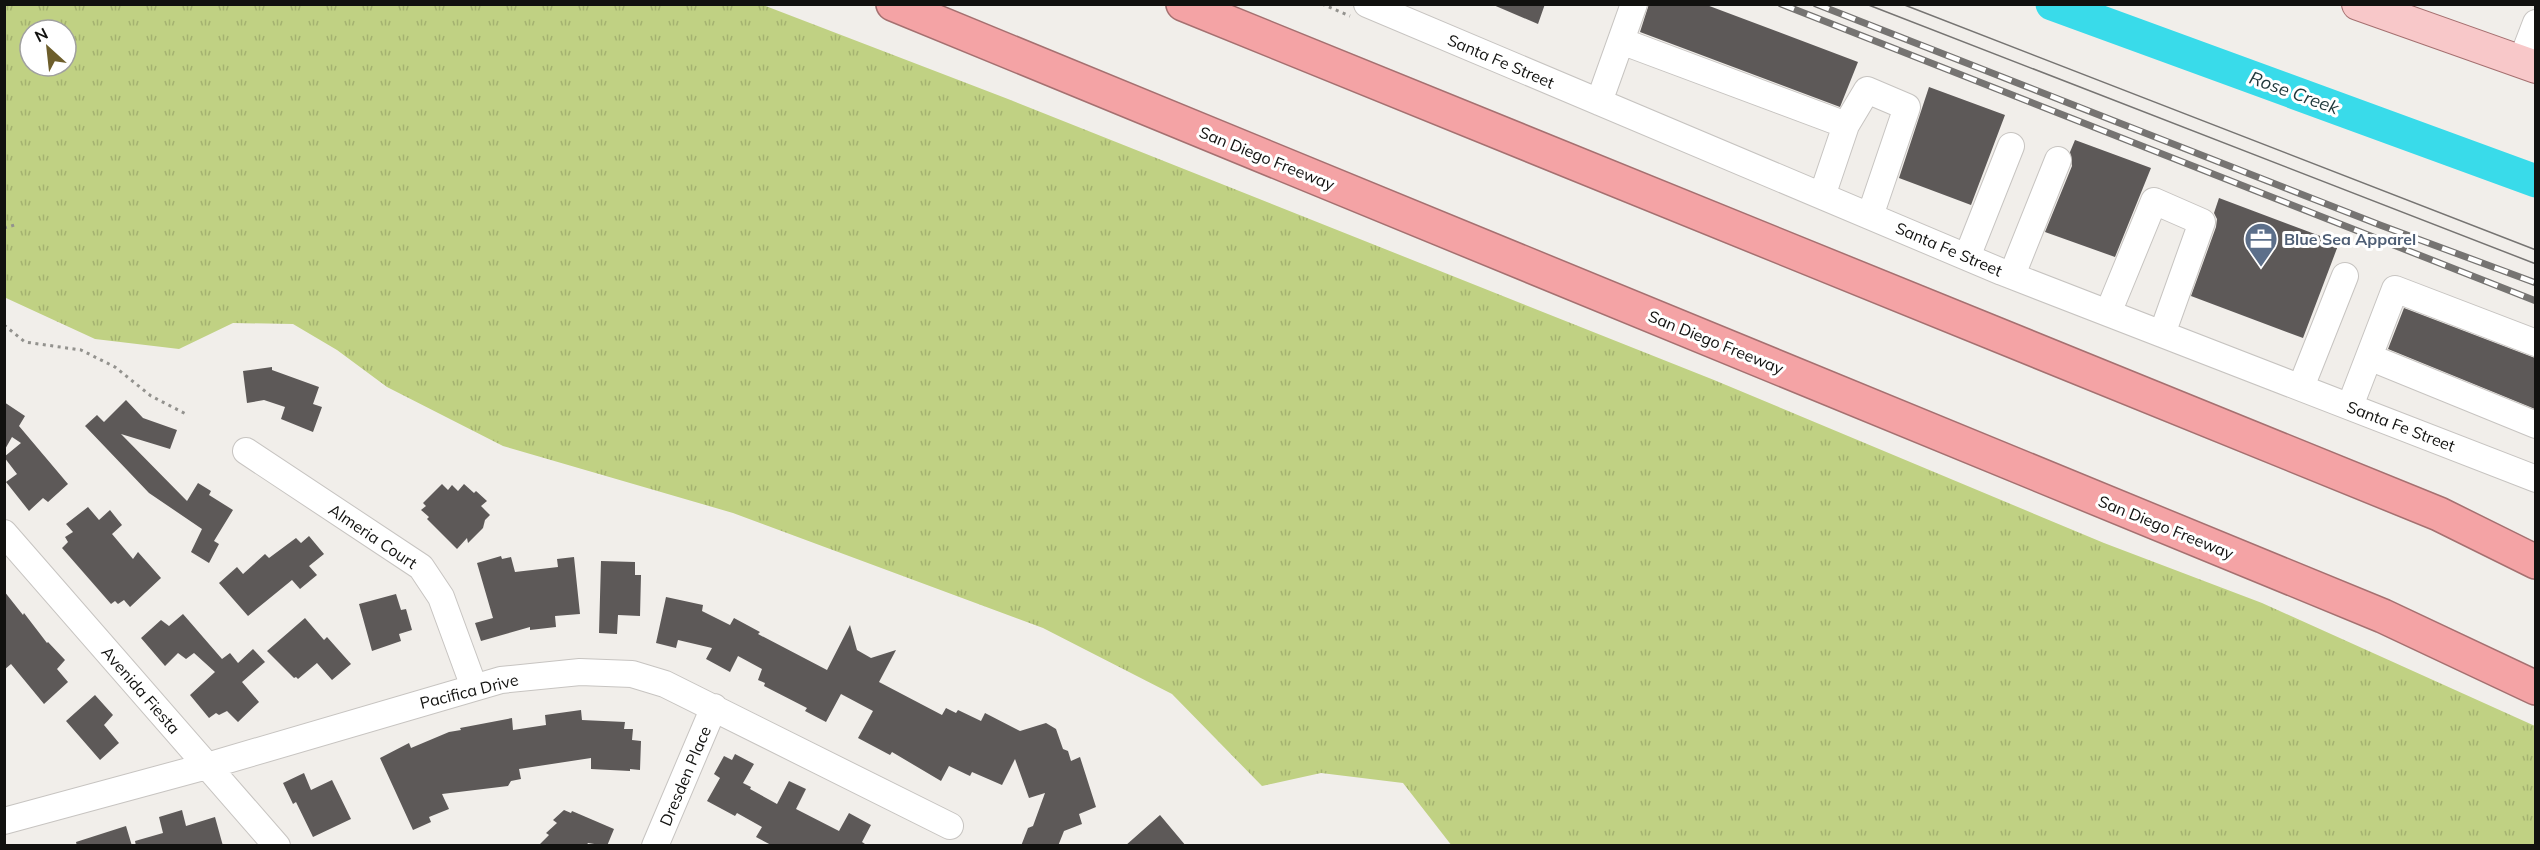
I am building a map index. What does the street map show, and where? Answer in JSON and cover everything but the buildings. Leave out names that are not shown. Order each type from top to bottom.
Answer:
[{"type":"highway","name":"San Diego Freeway","points":[[893,4],[2383,616],[2535,688]]},
{"type":"highway","points":[[1183,4],[2439,514],[2535,562]]},
{"type":"main road","points":[[2358,4],[2528,64]]},
{"type":"street","name":"Santa Fe Street","points":[[1367,4],[1395,10],[1599,102],[1967,257],[2535,479]]},
{"type":"street","points":[[1599,102],[1634,4]]},
{"type":"street","points":[[2528,64],[2535,23]]},
{"type":"street","points":[[1621,41],[1846,124]]},
{"type":"street","points":[[1822,196],[1846,124],[1867,90],[1907,107],[1870,216]]},
{"type":"street","points":[[1967,257],[2011,146]]},
{"type":"street","points":[[2012,275],[2058,160]]},
{"type":"street","points":[[2108,313],[2154,201],[2202,222],[2162,334]]},
{"type":"street","points":[[2301,387],[2345,276]]},
{"type":"street","points":[[2350,406],[2395,289],[2535,343]]},
{"type":"street","points":[[2369,357],[2535,425]]},
{"type":"street","name":"Almeria Court","points":[[246,451],[422,567],[441,597],[474,687]]},
{"type":"street","name":"Avenida Fiesta","points":[[4,533],[277,846]]},
{"type":"street","name":"Pacifica Drive","points":[[4,821],[207,766],[501,680],[580,672],[632,674],[665,684],[950,826]]},
{"type":"street","name":"Dresden Place","points":[[655,846],[714,707]]},
{"type":"path","points":[[4,228],[18,224]]},
{"type":"path","points":[[4,325],[25,342],[81,350],[115,367],[151,396],[186,414]]},
{"type":"green space","points":[[4,5],[763,5],[1008,99],[1714,380],[2104,543],[2262,603],[2535,726],[2535,845],[1452,846],[1403,783],[1321,773],[1262,786],[1172,694],[1043,628],[733,513],[503,446],[387,387],[337,350],[293,324],[233,323],[179,349],[95,339],[4,296]]},
{"type":"waterway","name":"Rose Creek","points":[[2052,4],[2536,181]]},
{"type":"tram line","points":[[1866,4],[2536,264]]},
{"type":"tram line","points":[[1902,4],[2536,250]]},
{"type":"railway","points":[[1781,4],[2536,301]]},
{"type":"railway","points":[[1816,4],[2380,225],[2536,283]]},
{"type":"place","name":"Blue Sea Apparel","points":[[2261,268]]}]
